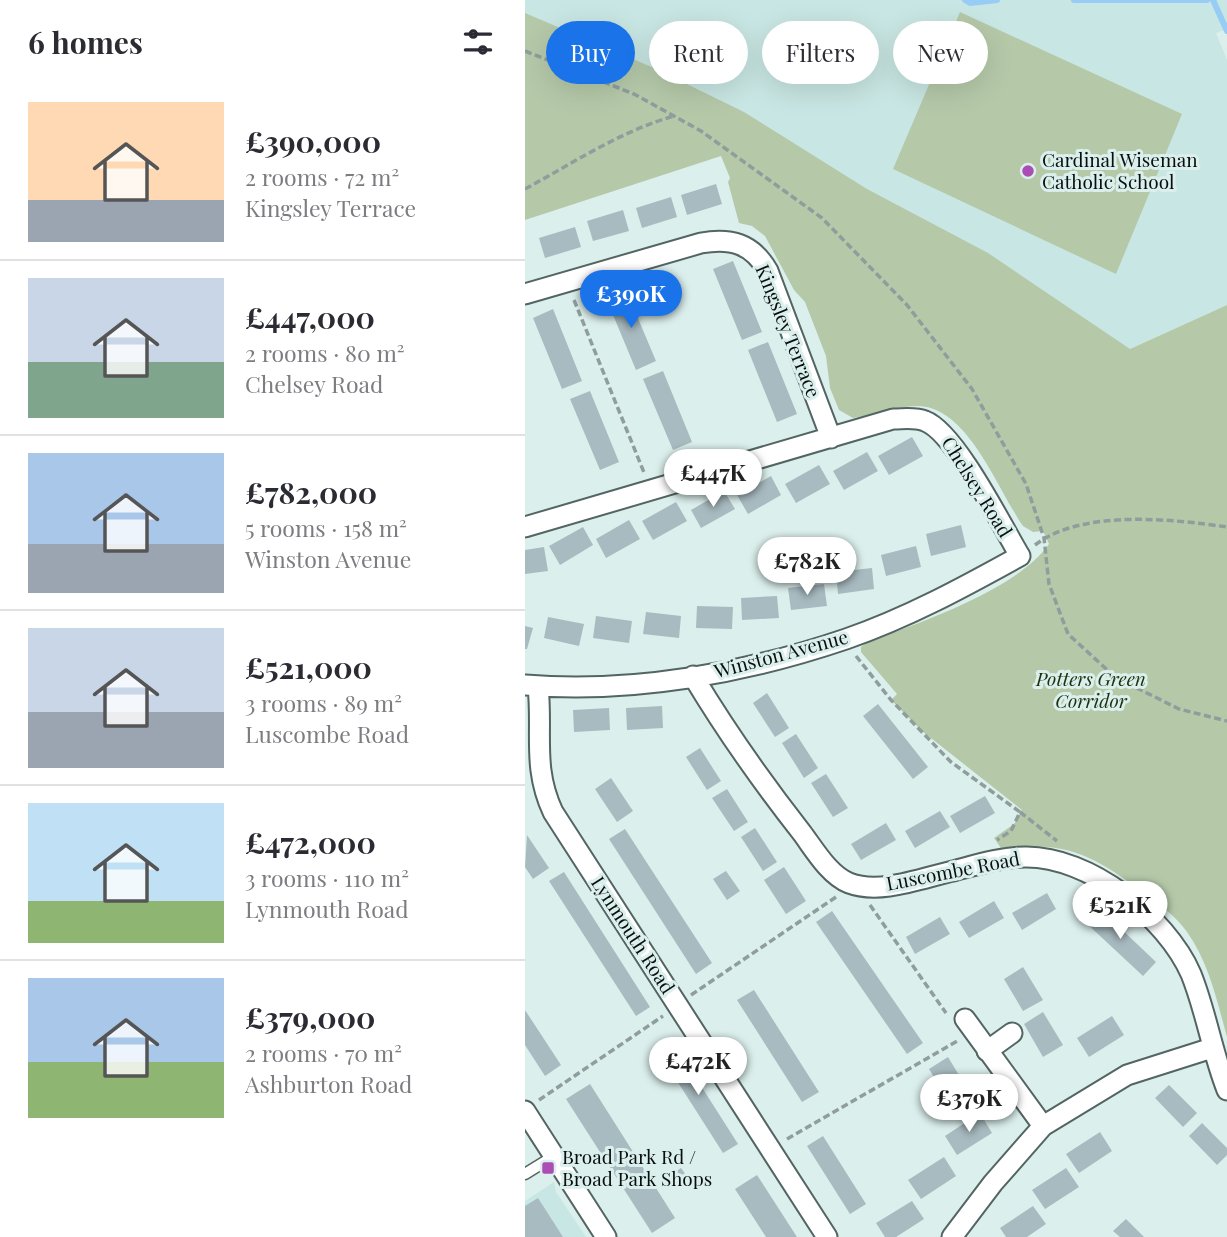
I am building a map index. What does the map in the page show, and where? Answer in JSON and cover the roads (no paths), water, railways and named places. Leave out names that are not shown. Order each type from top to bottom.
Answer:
[{"type":"street","name":"Kingsley Terrace","points":[[525,294],[701,243],[720,240],[751,249],[768,271],[831,438]]},
{"type":"street","name":"Chelsey Road","points":[[525,527],[893,419],[926,421],[950,439],[1020,556]]},
{"type":"street","name":"Winston Avenue","points":[[532,686],[593,686],[693,676],[846,639],[912,612],[1020,556]]},
{"type":"street","name":"Luscombe Road","points":[[693,676],[729,736],[835,874],[857,884],[886,886],[1028,856],[1067,863],[1101,880],[1162,928],[1174,943],[1192,976],[1227,1090]]},
{"type":"street","name":"Lynmouth Road","points":[[532,686],[539,769],[544,792],[827,1237]]},
{"type":"street","points":[[961,1021],[1043,1126]]},
{"type":"street","points":[[987,1051],[1013,1033]]},
{"type":"street","points":[[952,1237],[993,1183],[1043,1126],[1127,1075],[1212,1048]]},
{"type":"street","points":[[528,1108],[554,1156],[606,1237]]},
{"type":"lane","points":[[525,1174],[554,1156]]},
{"type":"waterway","points":[[965,0],[970,3],[997,0]]},
{"type":"waterway","points":[[1074,0],[1207,0]]},
{"type":"waterway","points":[[1213,0],[1227,31]]},
{"type":"place","name":"Cardinal Wiseman Catholic School","points":[[1028,171]]},
{"type":"place","name":"Broad Park Rd / Broad Park Shops","points":[[548,1168]]},
{"type":"park label","name":"Potters Green Corridor","points":[[1091,690]]}]
